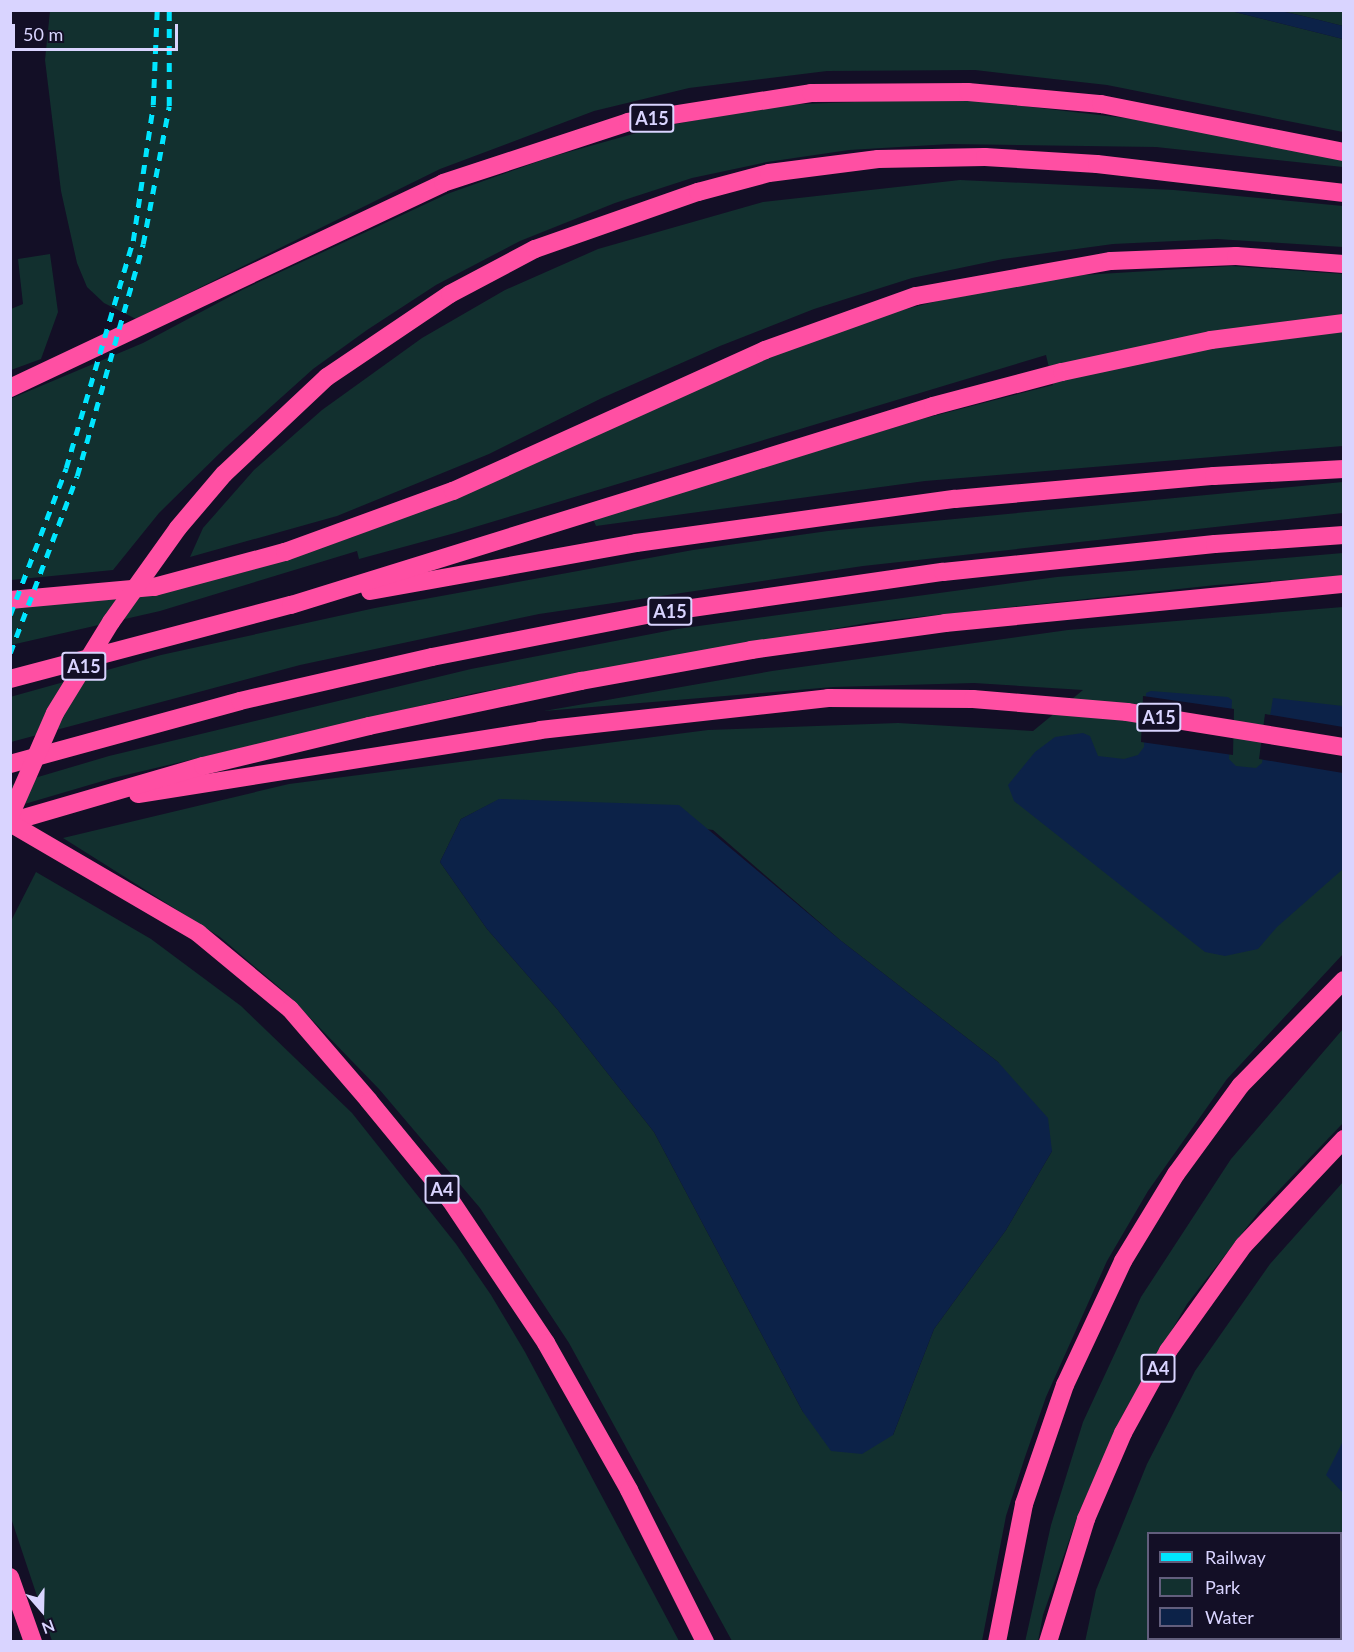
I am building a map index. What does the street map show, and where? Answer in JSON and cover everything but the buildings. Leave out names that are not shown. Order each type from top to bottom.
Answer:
[{"type":"highway","name":"A15","points":[[10,388],[443,183],[628,122],[811,93],[968,92],[1101,104],[1344,152]]},
{"type":"highway","name":"A15","points":[[10,816],[55,713],[111,622],[178,528],[224,474],[327,377],[450,294],[535,249],[698,192],[770,173],[878,159],[985,157],[1097,164],[1344,193]]},
{"type":"highway","points":[[10,600],[154,588],[285,552],[453,491],[765,350],[916,296],[1111,261],[1236,256],[1344,264]]},
{"type":"highway","name":"A15","points":[[10,679],[291,605],[933,406],[1062,372],[1211,340],[1344,323]]},
{"type":"highway","name":"A15","points":[[291,605],[636,543],[943,500],[1214,476],[1344,469]]},
{"type":"highway","name":"A15","points":[[10,764],[240,701],[432,657],[657,613],[943,572],[1215,544],[1344,535]]},
{"type":"highway","name":"A15","points":[[10,822],[56,807],[369,726],[581,681],[751,650],[945,623],[1344,584]]},
{"type":"highway","name":"A15","points":[[56,807],[540,730],[727,706],[828,698],[973,699],[1127,712],[1344,747]]},
{"type":"highway","name":"A4","points":[[10,822],[198,933],[290,1009],[369,1101],[479,1239],[546,1343],[613,1461],[705,1641]]},
{"type":"highway","points":[[997,1641],[1004,1593],[1028,1493],[1065,1384],[1123,1261],[1176,1174],[1241,1085],[1344,980]]},
{"type":"highway","name":"A4","points":[[1048,1641],[1086,1519],[1123,1433],[1168,1351],[1244,1245],[1344,1139]]},
{"type":"highway","points":[[10,1577],[33,1641]]},
{"type":"green space","points":[[50,11],[1231,11],[1343,39],[1343,132],[1107,85],[975,70],[827,71],[689,88],[594,111],[440,169],[136,319],[104,303],[87,287],[77,263],[61,191],[45,60]]},
{"type":"green space","points":[[1281,11],[1343,11],[1343,26],[1303,16]]},
{"type":"green space","points":[[955,98],[1142,120],[1343,160],[1343,167],[1156,147],[950,144],[849,150],[767,162],[692,178],[615,203],[520,241],[436,285],[367,330],[313,369],[226,447],[159,513],[113,570],[11,580],[10,399],[143,343],[244,289],[447,194],[551,157],[654,128],[779,105]]},
{"type":"green space","points":[[960,180],[1174,190],[1343,206],[1343,247],[1217,239],[1113,244],[1003,259],[912,278],[814,309],[720,346],[602,398],[489,454],[337,516],[190,557],[203,528],[254,470],[322,410],[422,338],[505,290],[598,249],[763,202]]},
{"type":"green space","points":[[50,254],[58,312],[41,359],[11,370],[11,309],[23,304],[18,259]]},
{"type":"green space","points":[[1232,266],[1343,274],[1343,446],[925,481],[596,526],[593,519],[922,419],[1053,385],[1046,355],[455,533],[359,559],[357,551],[160,611],[11,645],[11,607],[164,590],[245,572],[353,537],[445,500],[772,354],[902,310],[969,293],[1083,275]]},
{"type":"green space","points":[[1343,482],[1343,513],[863,566],[539,614],[300,665],[11,742],[10,697],[161,655],[375,608],[693,550],[828,531]]},
{"type":"green space","points":[[1343,553],[1343,576],[1216,585],[872,622],[475,693],[113,778],[11,808],[11,785],[109,756],[471,669],[677,629],[1057,577]]},
{"type":"green space","points":[[1343,607],[1343,954],[1227,1079],[1148,1191],[1107,1261],[1046,1397],[1025,1457],[1006,1516],[982,1641],[732,1641],[569,1343],[480,1208],[379,1089],[287,994],[220,937],[63,838],[289,784],[708,730],[898,723],[1033,731],[1083,690],[974,683],[833,687],[544,711],[772,671],[1068,630]],"holes":[[[500,799],[713,830],[840,940],[998,1062],[1052,1151],[1006,1230],[934,1329],[893,1435],[803,1412],[654,1132],[557,1009],[487,929],[440,862],[461,819]]]},
{"type":"green space","points":[[36,872],[151,939],[241,1006],[352,1113],[456,1244],[491,1295],[525,1352],[679,1641],[52,1641],[10,1515],[10,923]]},
{"type":"green space","points":[[1343,1029],[1343,1123],[1261,1209],[1187,1304],[1124,1412],[1079,1512],[1043,1615],[1038,1641],[1025,1642],[1051,1525],[1083,1422],[1141,1297],[1231,1159]]},
{"type":"green space","points":[[1343,1182],[1343,1619],[1342,1532],[1147,1532],[1147,1640],[1171,1640],[1085,1642],[1096,1590],[1147,1464],[1195,1371],[1270,1264]]},
{"type":"water","points":[[1231,11],[1281,11],[1343,26],[1343,39]]},
{"type":"water","points":[[1151,691],[1228,697],[1232,700],[1229,759],[1236,766],[1256,768],[1262,763],[1273,698],[1343,706],[1343,869],[1277,927],[1258,949],[1225,956],[1205,952],[1014,801],[1008,785],[1035,752],[1055,737],[1083,733],[1090,736],[1098,756],[1124,759],[1138,755],[1144,747],[1146,693]]},
{"type":"water","points":[[499,799],[679,805],[840,940],[998,1062],[1048,1118],[1052,1151],[1006,1230],[934,1329],[893,1435],[862,1454],[831,1451],[803,1412],[654,1132],[557,1009],[487,929],[440,862],[461,819]]},
{"type":"water","points":[[1343,1441],[1343,1493],[1326,1475]]},
{"type":"pier","points":[[1143,696],[1234,709],[1233,755],[1141,742]]},
{"type":"pier","points":[[1265,714],[1343,727],[1343,773],[1259,759]]},
{"type":"railway","points":[[10,615],[66,468],[133,241],[153,105],[157,10]]},
{"type":"railway","points":[[10,653],[77,476],[143,244],[169,106],[169,10]]}]
